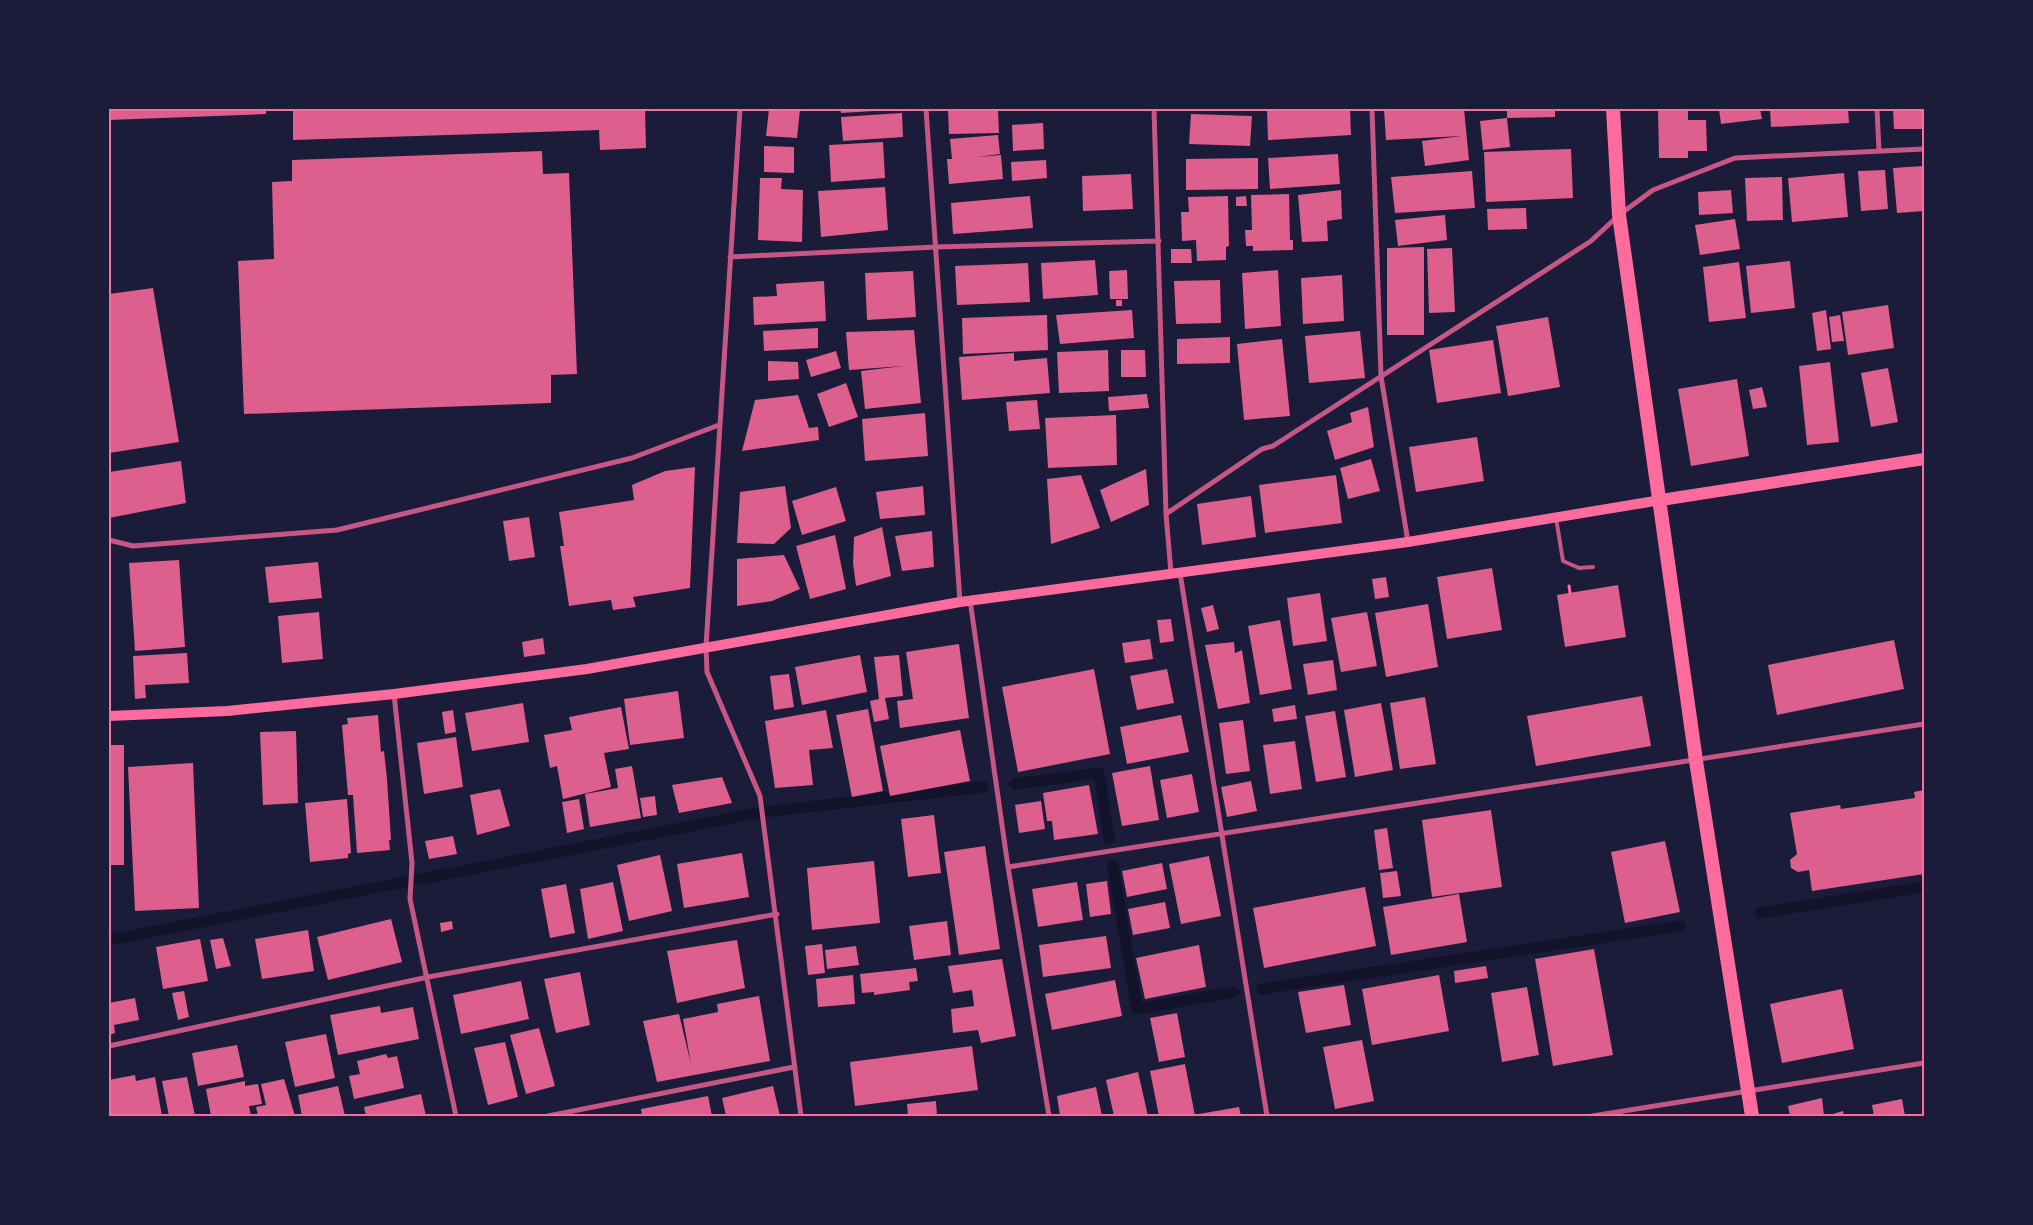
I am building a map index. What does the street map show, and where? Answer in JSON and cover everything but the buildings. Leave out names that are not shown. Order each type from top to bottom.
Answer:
[{"type":"highway","points":[[1613,109],[1619,215],[1661,500],[1696,761],[1752,1116]]},
{"type":"main road","points":[[109,716],[227,711],[394,694],[586,670],[706,646],[965,601],[1408,542],[1924,459]]},
{"type":"street","points":[[740,109],[706,646],[707,672],[760,796],[766,828],[801,1116]]},
{"type":"street","points":[[926,109],[965,601],[1049,1116]]},
{"type":"street","points":[[1154,109],[1166,514],[1224,835],[1267,1116]]},
{"type":"street","points":[[1372,109],[1381,376],[1408,542]]},
{"type":"street","points":[[1878,109],[1880,151]]},
{"type":"street","points":[[1166,514],[1262,449],[1273,446],[1590,241],[1619,215],[1654,190],[1735,158],[1924,149]]},
{"type":"street","points":[[730,257],[936,247],[1159,241]]},
{"type":"street","points":[[109,540],[133,546],[337,530],[632,458],[719,425]]},
{"type":"street","points":[[394,694],[412,863],[410,899],[456,1116]]},
{"type":"street","points":[[1008,866],[1224,835],[1924,724]]},
{"type":"street","points":[[109,1046],[428,977],[777,914]]},
{"type":"street","points":[[1592,1116],[1924,1064]]},
{"type":"street","points":[[548,1116],[794,1066]]},
{"type":"lane","points":[[1556,517],[1563,560],[1579,568],[1593,567]]},
{"type":"waterway","points":[[1015,784],[1099,773],[1109,838]]},
{"type":"waterway","points":[[109,940],[763,812],[983,787]]},
{"type":"waterway","points":[[1113,866],[1137,1009],[1234,992]]},
{"type":"waterway","points":[[1760,913],[1924,887]]},
{"type":"waterway","points":[[1262,989],[1680,926]]}]
